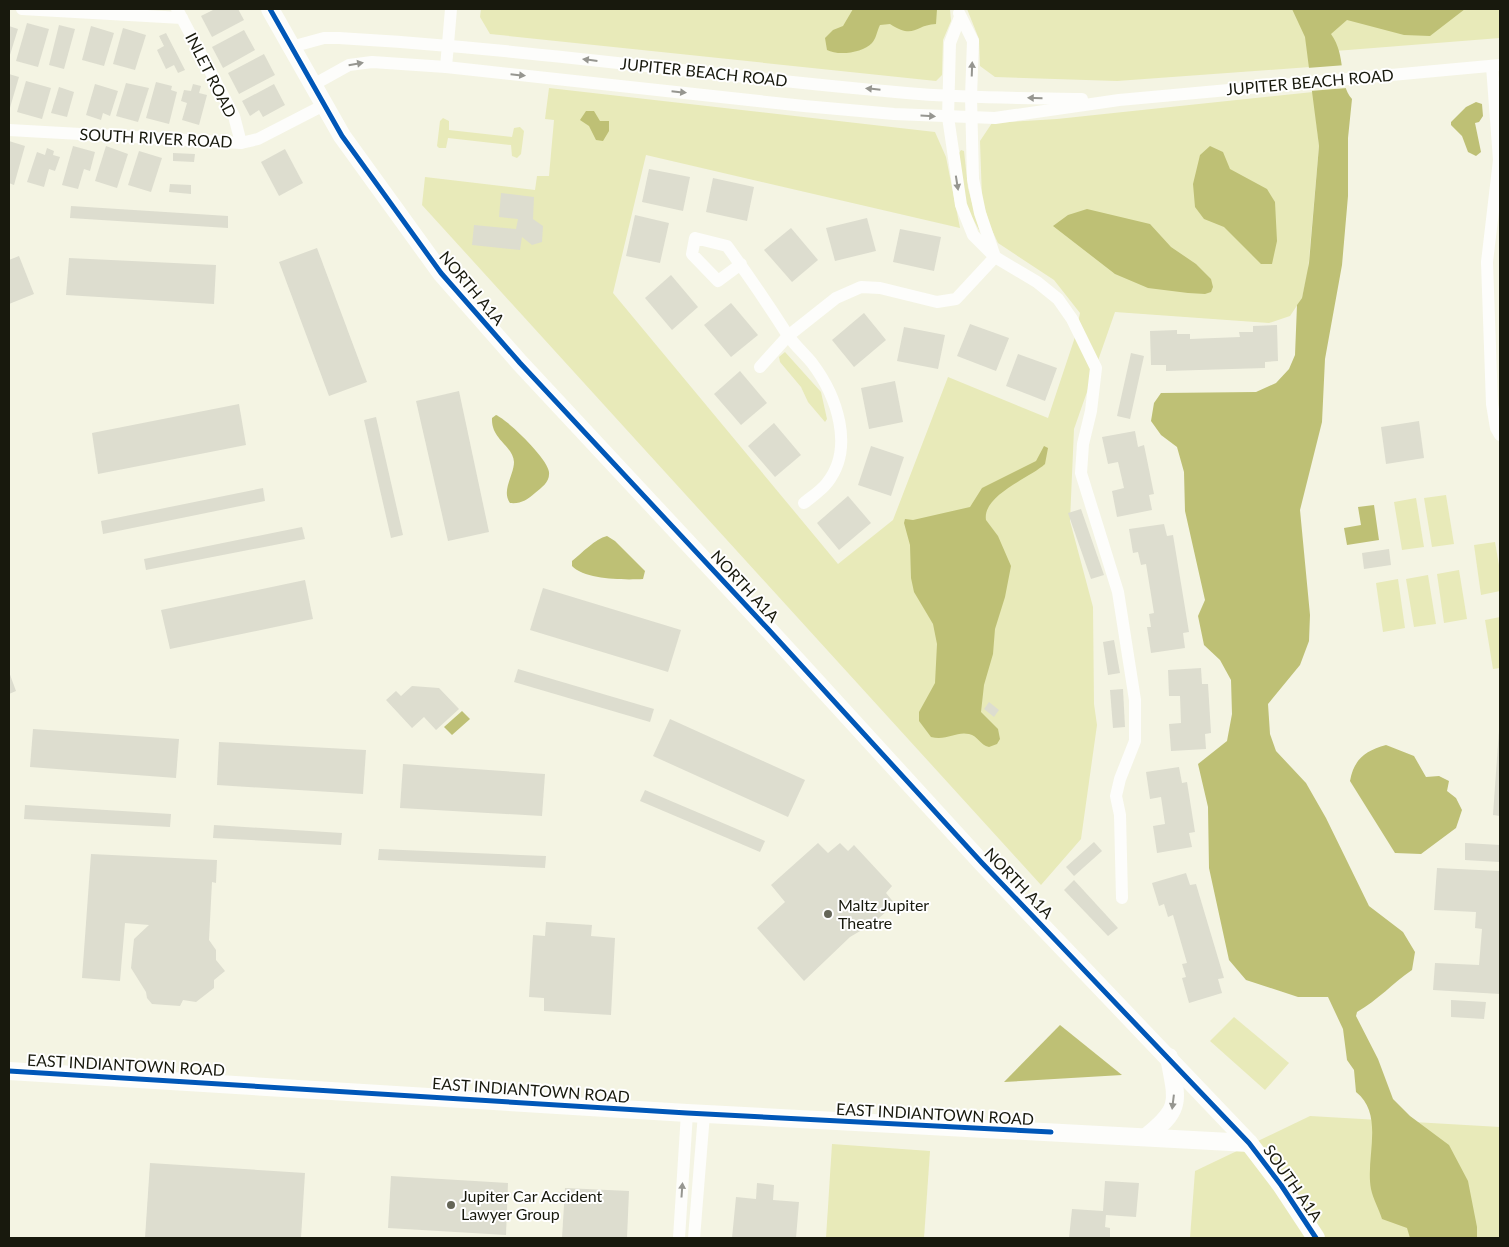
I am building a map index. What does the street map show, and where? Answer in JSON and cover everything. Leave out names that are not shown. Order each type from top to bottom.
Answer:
[{"type":"street","points":[[22,9],[180,13]]},
{"type":"street","name":"NORTH A1A","points":[[270,9],[348,144],[441,273],[520,363],[768,629],[982,863],[1249,1143]]},
{"type":"street","points":[[446,67],[451,9]]},
{"type":"street","name":"INLET ROAD","points":[[180,13],[234,116],[241,143]]},
{"type":"street","points":[[959,13],[950,43],[948,117],[961,205],[972,235],[995,257],[1037,282],[1058,299],[1072,319],[1096,368],[1091,411],[1083,444],[1081,473],[1118,592],[1135,700],[1135,741],[1120,779],[1116,796],[1120,815],[1122,898]]},
{"type":"street","points":[[959,13],[973,41],[971,97],[973,180],[980,213],[995,257]]},
{"type":"street","name":"JUPITER BEACH ROAD","points":[[291,47],[324,38],[448,44],[672,70],[949,96],[1119,100]]},
{"type":"street","name":"JUPITER BEACH ROAD","points":[[313,85],[330,74],[357,64],[372,62],[446,67],[804,106],[948,117],[995,118],[1119,100],[1496,65]]},
{"type":"street","points":[[1496,65],[1499,160],[1487,262],[1492,404],[1496,428],[1500,435]]},
{"type":"street","name":"SOUTH RIVER ROAD","points":[[9,130],[241,143],[258,138],[324,105]]},
{"type":"street","points":[[760,367],[788,336],[836,298],[861,287],[880,288],[937,302],[956,299],[995,257]]},
{"type":"street","points":[[740,264],[770,304],[788,336],[813,364],[833,402],[842,434],[839,458],[827,484],[804,503]]},
{"type":"street","points":[[1146,1137],[1163,1124],[1172,1112],[1174,1089],[1168,1056]]},
{"type":"street","name":"EAST INDIANTOWN ROAD","points":[[9,1071],[696,1114],[1249,1143]]},
{"type":"street","points":[[679,1238],[696,1114]]},
{"type":"street","points":[[694,1238],[696,1114]]},
{"type":"street","name":"SOUTH A1A","points":[[1249,1143],[1281,1185],[1316,1238]]},
{"type":"shaded area","points":[[481,9],[950,9],[951,21],[943,40],[942,75],[936,81],[490,34],[480,17]]},
{"type":"shaded area","points":[[853,9],[937,9],[936,24],[910,31],[898,29],[890,24],[880,25],[873,41],[863,49],[844,53],[827,50],[825,38],[833,30],[843,26]]},
{"type":"shaded area","points":[[967,9],[1500,9],[1500,38],[1310,53],[1310,67],[1117,81],[995,77],[980,66],[979,39]]},
{"type":"shaded area","points":[[1292,9],[1465,9],[1430,36],[1404,35],[1347,20],[1331,34],[1339,51],[1345,86],[1352,99],[1348,138],[1348,196],[1342,265],[1325,359],[1322,422],[1300,510],[1310,615],[1309,641],[1300,665],[1268,704],[1270,734],[1276,751],[1306,783],[1326,818],[1369,906],[1403,932],[1415,952],[1412,970],[1357,1012],[1356,1016],[1378,1059],[1393,1099],[1410,1116],[1449,1145],[1468,1181],[1477,1227],[1477,1238],[1410,1238],[1407,1228],[1382,1219],[1371,1189],[1372,1125],[1370,1112],[1365,1102],[1356,1092],[1354,1070],[1347,1060],[1343,1029],[1328,997],[1298,997],[1246,980],[1229,960],[1209,868],[1208,807],[1198,764],[1227,741],[1232,714],[1231,680],[1220,660],[1204,645],[1198,616],[1205,600],[1185,511],[1184,472],[1177,447],[1161,435],[1151,421],[1154,403],[1161,393],[1256,392],[1276,383],[1289,369],[1295,355],[1297,305],[1302,298],[1309,263],[1319,146],[1305,37]]},
{"type":"shaded area","points":[[549,88],[935,132],[946,157],[960,228],[646,155],[613,293],[838,564],[893,520],[948,377],[1048,418],[1075,337],[1080,313],[1054,280],[998,243],[990,226],[982,199],[980,141],[992,123],[1057,119],[1313,92],[1319,146],[1308,271],[1302,298],[1290,316],[1269,323],[1115,312],[1074,429],[1070,521],[1093,607],[1094,704],[1097,725],[1081,839],[1041,885],[422,205],[425,177],[535,190],[537,176],[549,176],[554,120],[545,119]]},
{"type":"shaded area","points":[[1476,102],[1482,104],[1483,116],[1479,122],[1475,123],[1481,152],[1476,156],[1468,152],[1462,136],[1451,125],[1451,122],[1466,107]]},
{"type":"shaded area","points":[[586,111],[594,111],[600,121],[609,121],[609,131],[603,141],[596,140],[589,126],[580,120]]},
{"type":"shaded area","points":[[443,118],[449,121],[449,130],[512,137],[514,128],[520,127],[524,131],[521,154],[517,158],[512,156],[511,145],[448,138],[446,148],[439,148],[437,146],[440,121]]},
{"type":"shaded area","points":[[1210,146],[1223,152],[1230,169],[1267,189],[1275,202],[1277,241],[1272,264],[1261,264],[1224,227],[1204,219],[1195,207],[1193,184],[1200,155]]},
{"type":"shaded area","points":[[961,150],[964,151],[968,188],[980,232],[965,204],[959,153]]},
{"type":"shaded area","points":[[1087,209],[1150,224],[1171,247],[1196,264],[1211,279],[1213,287],[1211,292],[1205,294],[1188,293],[1148,288],[1115,274],[1053,226],[1068,215]]},
{"type":"shaded area","points":[[785,352],[821,392],[827,419],[825,422],[808,402],[801,387],[780,362],[779,357]]},
{"type":"shaded area","points":[[496,415],[527,440],[542,458],[549,472],[545,484],[529,498],[521,502],[510,503],[508,498],[507,488],[514,462],[510,451],[495,432],[492,418]]},
{"type":"shaded area","points":[[1044,446],[1048,448],[1045,464],[999,495],[991,503],[987,511],[986,520],[998,536],[1011,566],[1005,597],[995,629],[993,654],[984,685],[981,712],[998,729],[1000,739],[997,744],[989,747],[975,737],[964,733],[942,738],[931,737],[919,721],[919,712],[935,683],[937,644],[933,624],[914,592],[911,578],[910,545],[904,523],[905,519],[913,520],[970,507],[982,488],[1036,461]]},
{"type":"shaded area","points":[[1446,495],[1454,544],[1432,547],[1424,498]]},
{"type":"shaded area","points":[[1416,498],[1424,547],[1402,550],[1394,502]]},
{"type":"shaded area","points":[[1374,505],[1379,540],[1347,545],[1344,528],[1361,525],[1358,507]]},
{"type":"shaded area","points":[[607,536],[615,541],[645,571],[643,579],[595,577],[578,571],[572,566],[572,561],[584,550]]},
{"type":"shaded area","points":[[1495,542],[1500,571],[1500,591],[1481,595],[1474,545]]},
{"type":"shaded area","points":[[1459,570],[1467,619],[1444,623],[1437,574]]},
{"type":"shaded area","points":[[1428,575],[1436,624],[1414,627],[1406,579]]},
{"type":"shaded area","points":[[1398,579],[1405,628],[1383,632],[1376,583]]},
{"type":"shaded area","points":[[1500,617],[1500,668],[1493,669],[1485,620]]},
{"type":"shaded area","points":[[462,711],[470,719],[452,735],[444,727]]},
{"type":"shaded area","points":[[1386,745],[1414,756],[1426,777],[1439,776],[1449,781],[1447,791],[1456,798],[1462,810],[1456,828],[1421,854],[1395,853],[1350,781],[1354,767],[1366,753]]},
{"type":"shaded area","points":[[1234,1017],[1289,1063],[1265,1090],[1210,1041]]},
{"type":"shaded area","points":[[1060,1025],[1122,1075],[1004,1082]]},
{"type":"shaded area","points":[[1310,1116],[1500,1127],[1500,1238],[1190,1238],[1195,1171]]},
{"type":"shaded area","points":[[832,1144],[930,1151],[924,1238],[826,1238]]},
{"type":"pier","points":[[1346,65],[1347,88],[1310,91],[1307,68]]},
{"type":"building","points":[[215,9],[238,9],[244,20],[212,37],[201,16]]},
{"type":"building","points":[[27,23],[49,29],[38,67],[16,61]]},
{"type":"building","points":[[59,25],[75,29],[64,69],[49,65]]},
{"type":"building","points":[[9,26],[18,29],[9,58]]},
{"type":"building","points":[[91,26],[114,33],[104,66],[82,60]]},
{"type":"building","points":[[123,28],[146,35],[135,70],[113,64]]},
{"type":"building","points":[[244,30],[255,50],[223,68],[212,47]]},
{"type":"building","points":[[166,33],[185,70],[178,73],[174,65],[166,69],[157,50],[164,46],[159,36]]},
{"type":"building","points":[[264,54],[275,75],[239,94],[228,73]]},
{"type":"building","points":[[9,74],[19,77],[9,111]]},
{"type":"building","points":[[26,81],[51,88],[42,119],[17,112]]},
{"type":"building","points":[[156,82],[172,86],[171,90],[177,92],[169,124],[146,118]]},
{"type":"building","points":[[126,83],[149,88],[138,122],[116,116]]},
{"type":"building","points":[[95,84],[118,91],[110,116],[103,113],[101,120],[86,115]]},
{"type":"building","points":[[193,84],[201,86],[199,93],[207,95],[199,125],[182,120],[187,103],[181,101],[184,90],[191,91]]},
{"type":"building","points":[[274,84],[285,105],[263,117],[259,110],[250,116],[242,101]]},
{"type":"building","points":[[59,87],[74,92],[67,117],[51,113]]},
{"type":"building","points":[[9,141],[25,146],[14,185],[9,183]]},
{"type":"building","points":[[73,146],[95,152],[90,171],[84,169],[78,189],[62,185]]},
{"type":"building","points":[[106,146],[128,154],[117,188],[95,181]]},
{"type":"building","points":[[47,148],[54,151],[53,155],[60,157],[55,171],[49,169],[44,187],[27,182],[37,152],[45,155]]},
{"type":"building","points":[[285,149],[303,183],[279,196],[261,162]]},
{"type":"building","points":[[139,151],[162,158],[151,192],[128,185]]},
{"type":"building","points":[[173,153],[195,154],[194,162],[173,161]]},
{"type":"building","points":[[649,169],[690,177],[683,211],[642,202]]},
{"type":"building","points":[[713,178],[754,187],[747,221],[706,212]]},
{"type":"building","points":[[170,184],[191,185],[191,194],[169,192]]},
{"type":"building","points":[[501,193],[534,197],[533,219],[543,226],[542,242],[532,245],[522,237],[520,250],[472,245],[474,225],[516,229],[518,219],[499,217]]},
{"type":"building","points":[[71,206],[228,216],[228,228],[70,218]]},
{"type":"building","points":[[635,215],[669,223],[660,263],[626,256]]},
{"type":"building","points":[[867,218],[876,251],[835,261],[826,228]]},
{"type":"building","points":[[791,228],[818,260],[792,282],[764,250]]},
{"type":"building","points":[[900,229],[941,237],[934,271],[893,262]]},
{"type":"building","points":[[317,248],[367,382],[329,396],[279,262]]},
{"type":"building","points":[[19,256],[34,294],[9,304],[9,260]]},
{"type":"building","points":[[69,258],[216,265],[214,304],[66,295]]},
{"type":"building","points":[[671,275],[698,307],[672,330],[645,298]]},
{"type":"building","points":[[731,303],[758,335],[731,357],[704,325]]},
{"type":"building","points":[[864,313],[886,340],[854,367],[832,340]]},
{"type":"building","points":[[970,324],[1009,338],[996,371],[957,356]]},
{"type":"building","points":[[1277,325],[1278,361],[1265,362],[1265,368],[1166,371],[1166,365],[1151,365],[1150,331],[1177,330],[1177,334],[1190,334],[1190,339],[1240,337],[1239,332],[1253,332],[1253,326]]},
{"type":"building","points":[[904,327],[945,335],[938,369],[897,361]]},
{"type":"building","points":[[1131,353],[1144,356],[1130,419],[1117,416]]},
{"type":"building","points":[[1018,354],[1057,368],[1045,401],[1006,386]]},
{"type":"building","points":[[740,371],[767,403],[741,425],[714,394]]},
{"type":"building","points":[[895,381],[903,422],[869,429],[861,388]]},
{"type":"building","points":[[459,391],[489,532],[448,541],[416,401]]},
{"type":"building","points":[[239,404],[246,445],[98,474],[92,433]]},
{"type":"building","points":[[376,417],[403,535],[391,538],[364,420]]},
{"type":"building","points":[[1419,421],[1424,458],[1386,464],[1381,427]]},
{"type":"building","points":[[774,423],[801,455],[775,477],[748,446]]},
{"type":"building","points":[[1135,431],[1138,447],[1144,445],[1154,494],[1149,495],[1152,510],[1117,517],[1112,491],[1124,488],[1118,462],[1108,464],[1102,437]]},
{"type":"building","points":[[871,446],[904,457],[891,496],[858,485]]},
{"type":"building","points":[[263,488],[265,501],[103,534],[101,521]]},
{"type":"building","points":[[848,496],[871,523],[839,550],[817,523]]},
{"type":"building","points":[[1081,509],[1104,575],[1091,579],[1068,513]]},
{"type":"building","points":[[1164,524],[1167,536],[1173,535],[1189,632],[1183,633],[1185,648],[1151,653],[1147,627],[1151,627],[1149,614],[1154,613],[1146,564],[1141,565],[1138,552],[1133,553],[1129,529]]},
{"type":"building","points":[[302,527],[305,539],[146,570],[144,559]]},
{"type":"building","points":[[1389,549],[1391,565],[1364,569],[1362,553]]},
{"type":"building","points":[[305,580],[313,619],[170,649],[161,610]]},
{"type":"building","points":[[543,588],[681,630],[668,672],[530,630]]},
{"type":"building","points":[[1114,640],[1120,673],[1108,675],[1103,642]]},
{"type":"building","points":[[1201,668],[1202,684],[1208,684],[1211,733],[1205,734],[1206,749],[1171,751],[1169,724],[1181,723],[1180,696],[1169,696],[1168,670]]},
{"type":"building","points":[[518,669],[654,709],[650,722],[514,682]]},
{"type":"building","points":[[9,672],[16,691],[9,694]]},
{"type":"building","points":[[412,686],[439,688],[459,709],[436,730],[424,717],[412,728],[386,700],[396,691],[401,696]]},
{"type":"building","points":[[1123,689],[1125,727],[1113,728],[1110,690]]},
{"type":"building","points":[[989,702],[999,710],[994,717],[984,709]]},
{"type":"building","points":[[670,719],[805,780],[788,817],[653,756]]},
{"type":"building","points":[[33,729],[179,739],[176,778],[30,767]]},
{"type":"building","points":[[1500,731],[1500,816],[1493,815]]},
{"type":"building","points":[[219,742],[366,750],[363,794],[217,785]]},
{"type":"building","points":[[403,764],[545,774],[542,816],[400,808]]},
{"type":"building","points":[[1179,767],[1182,783],[1187,782],[1195,832],[1189,833],[1192,847],[1157,853],[1153,826],[1165,824],[1161,797],[1150,799],[1146,772]]},
{"type":"building","points":[[645,790],[765,841],[760,852],[640,801]]},
{"type":"building","points":[[25,805],[171,814],[170,827],[24,819]]},
{"type":"building","points":[[214,825],[342,833],[341,845],[213,838]]},
{"type":"building","points":[[1094,842],[1102,851],[1074,876],[1066,867]]},
{"type":"building","name":"Maltz Jupiter Theatre","points":[[818,843],[828,853],[840,843],[848,851],[854,845],[892,886],[886,893],[895,904],[872,924],[850,937],[804,981],[757,928],[785,902],[771,885]]},
{"type":"building","points":[[1465,843],[1500,845],[1500,862],[1465,860]]},
{"type":"building","points":[[379,849],[546,856],[545,868],[378,860]]},
{"type":"building","points":[[91,854],[217,860],[216,883],[212,882],[209,940],[216,950],[216,960],[225,971],[214,980],[214,988],[196,1002],[183,1000],[180,1006],[152,1004],[131,968],[134,939],[149,925],[125,923],[120,981],[82,978]]},
{"type":"building","points":[[1437,868],[1500,871],[1500,994],[1433,990],[1435,963],[1479,965],[1482,929],[1475,928],[1476,912],[1434,910]]},
{"type":"building","points":[[1186,873],[1190,885],[1196,884],[1224,978],[1218,979],[1222,993],[1189,1003],[1182,978],[1186,977],[1182,964],[1187,963],[1173,915],[1168,917],[1164,904],[1159,906],[1152,883]]},
{"type":"building","points":[[1074,880],[1118,928],[1108,936],[1064,890]]},
{"type":"building","points":[[546,922],[592,925],[591,936],[615,938],[611,1015],[544,1011],[544,998],[529,997],[533,935],[545,936]]},
{"type":"building","points":[[1451,1000],[1486,1002],[1484,1019],[1451,1017]]},
{"type":"building","points":[[150,1163],[305,1173],[301,1238],[145,1238]]},
{"type":"building","points":[[391,1176],[508,1183],[506,1235],[388,1228]]},
{"type":"building","points":[[1105,1181],[1139,1183],[1136,1217],[1106,1215],[1105,1227],[1110,1228],[1110,1238],[1069,1238],[1072,1209],[1103,1211]]},
{"type":"building","points":[[757,1183],[774,1185],[773,1200],[799,1202],[796,1238],[732,1238],[736,1197],[756,1199]]},
{"type":"building","points":[[565,1188],[629,1191],[627,1238],[562,1238]]},
{"type":"cycle path","points":[[270,9],[342,136],[441,273],[520,363],[768,629],[982,863],[1249,1143],[1281,1185],[1316,1238]]},
{"type":"cycle path","points":[[9,1071],[687,1113],[1051,1132]]},
{"type":"place","name":"Maltz Jupiter Theatre","points":[[828,914]]},
{"type":"place","name":"Jupiter Car Accident Lawyer Group","points":[[451,1205]]}]
